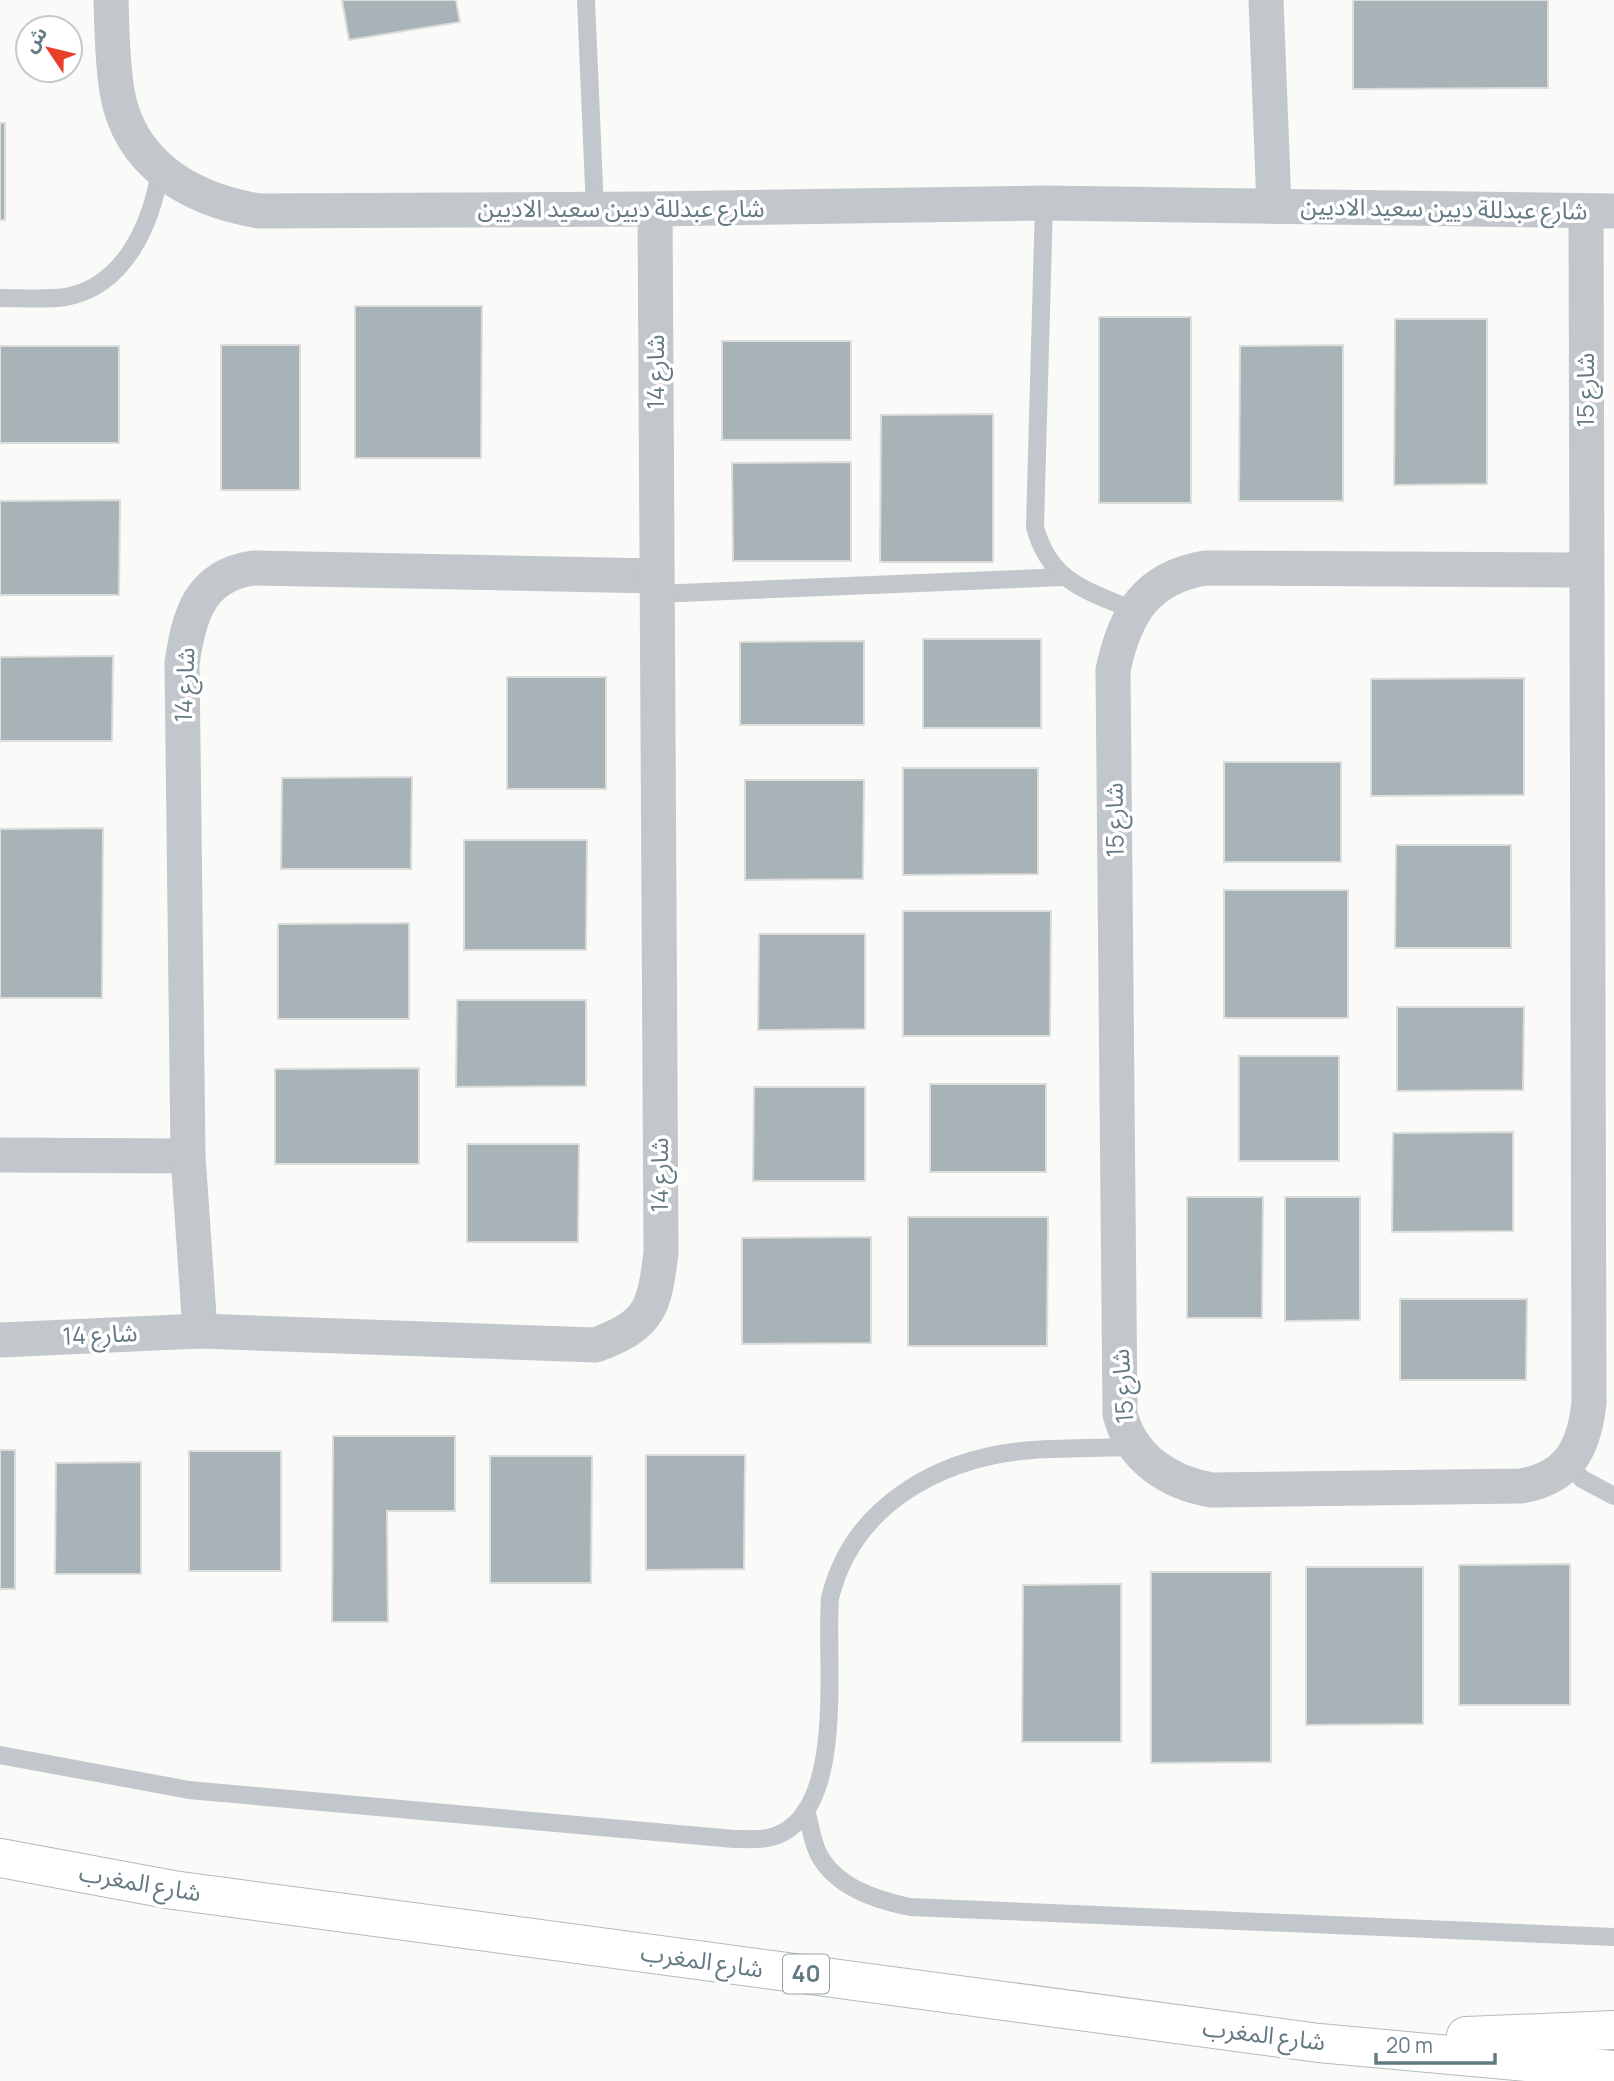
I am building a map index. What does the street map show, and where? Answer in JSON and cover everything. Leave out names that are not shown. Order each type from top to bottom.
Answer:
[{"type":"highway","name":"شارع المغرب","points":[[0,1858],[173,1890],[1319,2043],[1614,2070]]},
{"type":"highway","points":[[1319,2043],[1614,2030]]},
{"type":"street","name":"شارع عبدللة ديين سعيد الاديين","points":[[111,0],[117,94],[136,141],[160,170],[178,183],[205,197],[234,207],[259,211],[595,210],[1044,203],[1600,211]]},
{"type":"street","name":"شارع عبدللة ديين سعيد الاديين","points":[[1266,0],[1274,206]]},
{"type":"street","name":"شارع 14","points":[[0,1340],[200,1331],[596,1345],[626,1333],[650,1308],[656,1294],[661,1253],[655,209]]},
{"type":"street","name":"شارع 15","points":[[1587,570],[1205,568],[1168,578],[1143,600],[1119,644],[1113,670],[1120,1414],[1133,1447],[1153,1465],[1175,1479],[1196,1488],[1212,1490],[1521,1486],[1547,1479],[1568,1463],[1583,1436],[1589,1403],[1587,570],[1600,211]]},
{"type":"street","name":"شارع 14","points":[[200,1331],[188,1156],[182,663],[194,611],[211,585],[234,571],[253,568],[656,585]]},
{"type":"street","points":[[0,1155],[188,1156]]},
{"type":"lane","points":[[586,0],[595,210]]},
{"type":"lane","points":[[0,298],[66,297],[92,288],[108,278],[130,253],[141,233],[154,204],[160,170]]},
{"type":"lane","points":[[1044,203],[1035,527],[1045,555],[1064,577],[1135,611]]},
{"type":"lane","points":[[656,585],[1064,577]]},
{"type":"lane","points":[[0,1755],[189,1790],[734,1839],[778,1835],[795,1823],[806,1810],[820,1776],[829,1732],[830,1598],[835,1577],[845,1555],[860,1532],[884,1507],[918,1483],[952,1468],[993,1456],[1031,1450],[1133,1447]]},
{"type":"lane","points":[[1568,1463],[1582,1479],[1614,1496]]},
{"type":"lane","points":[[806,1810],[818,1852],[830,1870],[865,1894],[911,1907],[1614,1937]]},
{"type":"building","points":[[342,0],[456,0],[460,22],[349,40]]},
{"type":"building","points":[[1353,0],[1548,0],[1548,88],[1353,89]]},
{"type":"building","points":[[0,123],[5,123],[5,220],[0,220]]},
{"type":"building","points":[[355,306],[482,306],[481,458],[355,458]]},
{"type":"building","points":[[1099,317],[1191,317],[1191,503],[1099,503]]},
{"type":"building","points":[[1395,319],[1487,319],[1487,484],[1394,485]]},
{"type":"building","points":[[722,341],[851,341],[851,440],[722,440]]},
{"type":"building","points":[[221,345],[300,345],[300,490],[221,490]]},
{"type":"building","points":[[1343,345],[1343,501],[1239,501],[1240,346]]},
{"type":"building","points":[[0,346],[119,346],[119,443],[0,443]]},
{"type":"building","points":[[993,414],[993,562],[880,562],[881,415]]},
{"type":"building","points":[[851,462],[851,561],[733,561],[732,463]]},
{"type":"building","points":[[120,500],[119,595],[0,595],[0,501]]},
{"type":"building","points":[[923,639],[1041,639],[1041,728],[923,728]]},
{"type":"building","points":[[864,641],[864,725],[740,725],[740,642]]},
{"type":"building","points":[[113,656],[112,741],[0,741],[0,657]]},
{"type":"building","points":[[507,677],[606,677],[606,789],[507,789]]},
{"type":"building","points":[[1524,678],[1524,795],[1371,796],[1371,679]]},
{"type":"building","points":[[1224,762],[1341,762],[1341,862],[1224,862]]},
{"type":"building","points":[[903,768],[1038,768],[1038,874],[903,875]]},
{"type":"building","points":[[412,777],[411,869],[281,869],[282,778]]},
{"type":"building","points":[[745,780],[864,780],[863,879],[745,880]]},
{"type":"building","points":[[103,828],[102,998],[0,998],[0,829]]},
{"type":"building","points":[[464,840],[587,840],[586,950],[464,950]]},
{"type":"building","points":[[1396,845],[1511,845],[1511,948],[1395,948]]},
{"type":"building","points":[[1224,890],[1348,890],[1348,1018],[1224,1018]]},
{"type":"building","points":[[903,911],[1051,911],[1050,1036],[903,1036]]},
{"type":"building","points":[[409,923],[409,1019],[278,1019],[278,924]]},
{"type":"building","points":[[759,934],[865,934],[865,1029],[758,1030]]},
{"type":"building","points":[[457,1000],[586,1000],[586,1086],[456,1087]]},
{"type":"building","points":[[1397,1007],[1524,1007],[1523,1090],[1397,1091]]},
{"type":"building","points":[[1239,1056],[1339,1056],[1339,1161],[1239,1161]]},
{"type":"building","points":[[419,1068],[419,1164],[275,1164],[275,1069]]},
{"type":"building","points":[[930,1084],[1046,1084],[1046,1172],[930,1172]]},
{"type":"building","points":[[754,1087],[865,1087],[865,1181],[753,1181]]},
{"type":"building","points":[[1513,1132],[1513,1231],[1392,1232],[1393,1133]]},
{"type":"building","points":[[467,1144],[579,1144],[578,1242],[467,1242]]},
{"type":"building","points":[[1187,1197],[1263,1197],[1262,1318],[1187,1318]]},
{"type":"building","points":[[1285,1197],[1360,1197],[1360,1320],[1285,1321]]},
{"type":"building","points":[[908,1217],[1048,1217],[1047,1346],[908,1346]]},
{"type":"building","points":[[871,1237],[871,1343],[742,1344],[742,1238]]},
{"type":"building","points":[[1400,1299],[1527,1299],[1526,1380],[1400,1380]]},
{"type":"building","points":[[333,1436],[455,1436],[455,1511],[387,1511],[388,1622],[332,1622]]},
{"type":"building","points":[[0,1450],[15,1450],[15,1589],[0,1589]]},
{"type":"building","points":[[189,1451],[281,1451],[281,1571],[189,1571]]},
{"type":"building","points":[[646,1455],[745,1455],[744,1569],[646,1570]]},
{"type":"building","points":[[490,1456],[592,1456],[591,1583],[490,1583]]},
{"type":"building","points":[[141,1462],[141,1574],[55,1574],[56,1463]]},
{"type":"building","points":[[1570,1564],[1570,1705],[1459,1705],[1459,1565]]},
{"type":"building","points":[[1306,1567],[1423,1567],[1423,1724],[1306,1725]]},
{"type":"building","points":[[1151,1572],[1271,1572],[1271,1762],[1151,1763]]},
{"type":"building","points":[[1121,1584],[1121,1742],[1022,1742],[1023,1585]]}]
